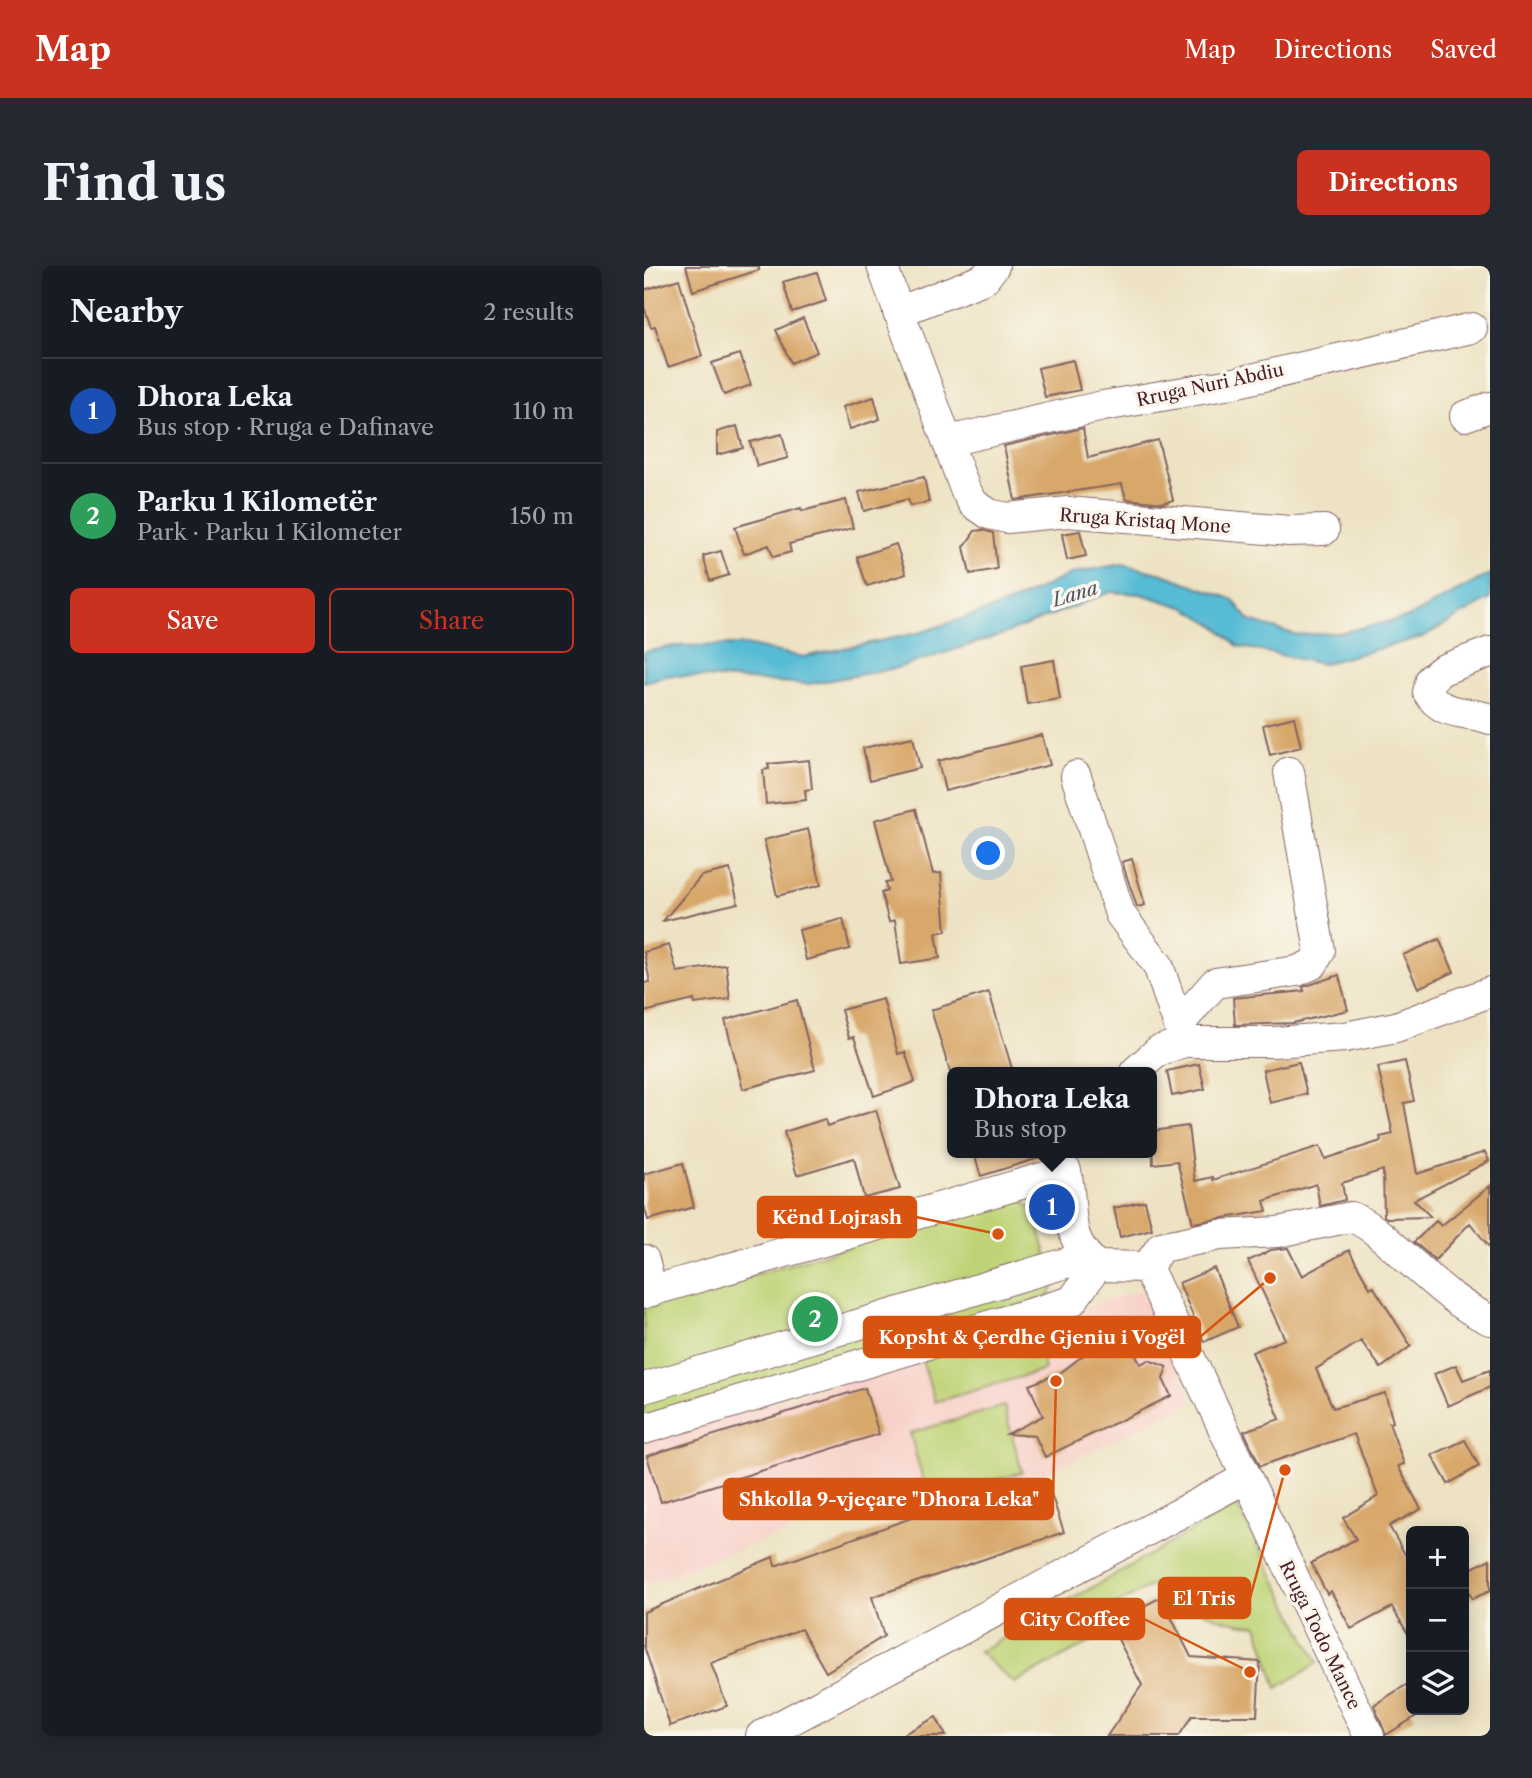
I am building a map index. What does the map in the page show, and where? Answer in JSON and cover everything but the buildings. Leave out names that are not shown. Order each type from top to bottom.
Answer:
[{"type":"street","name":"Rruga Kristaq Mone","points":[[882,266],[965,489],[973,503],[989,514],[1007,518],[1068,512],[1289,531],[1324,530]]},
{"type":"street","points":[[898,312],[984,279],[993,266]]},
{"type":"street","name":"Rruga Nuri Abdiu","points":[[948,441],[1103,405],[1225,385],[1472,328]]},
{"type":"street","points":[[1490,652],[1443,670],[1431,679],[1428,692],[1439,706],[1458,714],[1490,719]]},
{"type":"street","points":[[1140,1067],[1181,1033],[1215,983],[1297,971],[1313,964],[1320,951],[1289,772]]},
{"type":"street","points":[[1076,776],[1120,914],[1158,965],[1181,1033]]},
{"type":"street","points":[[1181,1033],[1274,1042],[1345,1037],[1407,1024],[1490,992]]},
{"type":"street","points":[[644,1260],[648,1292],[1074,1162],[1071,1225],[1076,1242],[1092,1261]]},
{"type":"street","points":[[644,1388],[1092,1261],[1146,1267],[1161,1247],[1220,1236],[1278,1232],[1350,1217],[1375,1230],[1428,1278],[1472,1311],[1490,1320]]},
{"type":"street","points":[[644,1429],[1072,1301],[1092,1261]]},
{"type":"street","name":"Rruga Todo Mance","points":[[1146,1267],[1369,1736]]},
{"type":"street","points":[[761,1736],[1246,1478]]},
{"type":"shaded area","points":[[1141,1290],[1193,1402],[1050,1471],[924,1507],[917,1484],[644,1585],[644,1442]]},
{"type":"green space","points":[[1011,1198],[1021,1200],[1033,1209],[1054,1281],[1050,1296],[644,1419],[644,1308]]},
{"type":"green space","points":[[1033,1327],[1045,1370],[935,1402],[922,1360]]},
{"type":"green space","points":[[1004,1406],[1022,1472],[928,1499],[910,1433]]},
{"type":"green space","points":[[1237,1505],[1318,1663],[1277,1688],[1257,1625],[1216,1617],[1190,1606],[1154,1584],[1094,1617],[1098,1638],[1014,1683],[979,1652]]},
{"type":"water","name":"Lana","points":[[1122,564],[1163,574],[1232,599],[1250,621],[1297,635],[1343,632],[1409,617],[1490,574],[1490,599],[1422,637],[1322,664],[1238,646],[1216,626],[1186,608],[1141,594],[1110,592],[1004,634],[897,668],[809,684],[671,675],[644,682],[644,652],[675,646],[745,645],[803,657],[922,632],[1010,603],[1073,573]]},
{"type":"place","name":"Dhora Leka","points":[[1052,1207]]},
{"type":"place","name":"Kënd Lojrash","points":[[998,1234]]},
{"type":"place","name":"Kopsht & Çerdhe Gjeniu i Vogël","points":[[1270,1278]]},
{"type":"place","name":"Parku 1 Kilometër","points":[[815,1319]]},
{"type":"place","name":"Shkolla 9-vjeçare \"Dhora Leka\"","points":[[1056,1381]]},
{"type":"place","name":"El Tris","points":[[1285,1470]]},
{"type":"place","name":"City Coffee","points":[[1250,1672]]}]
